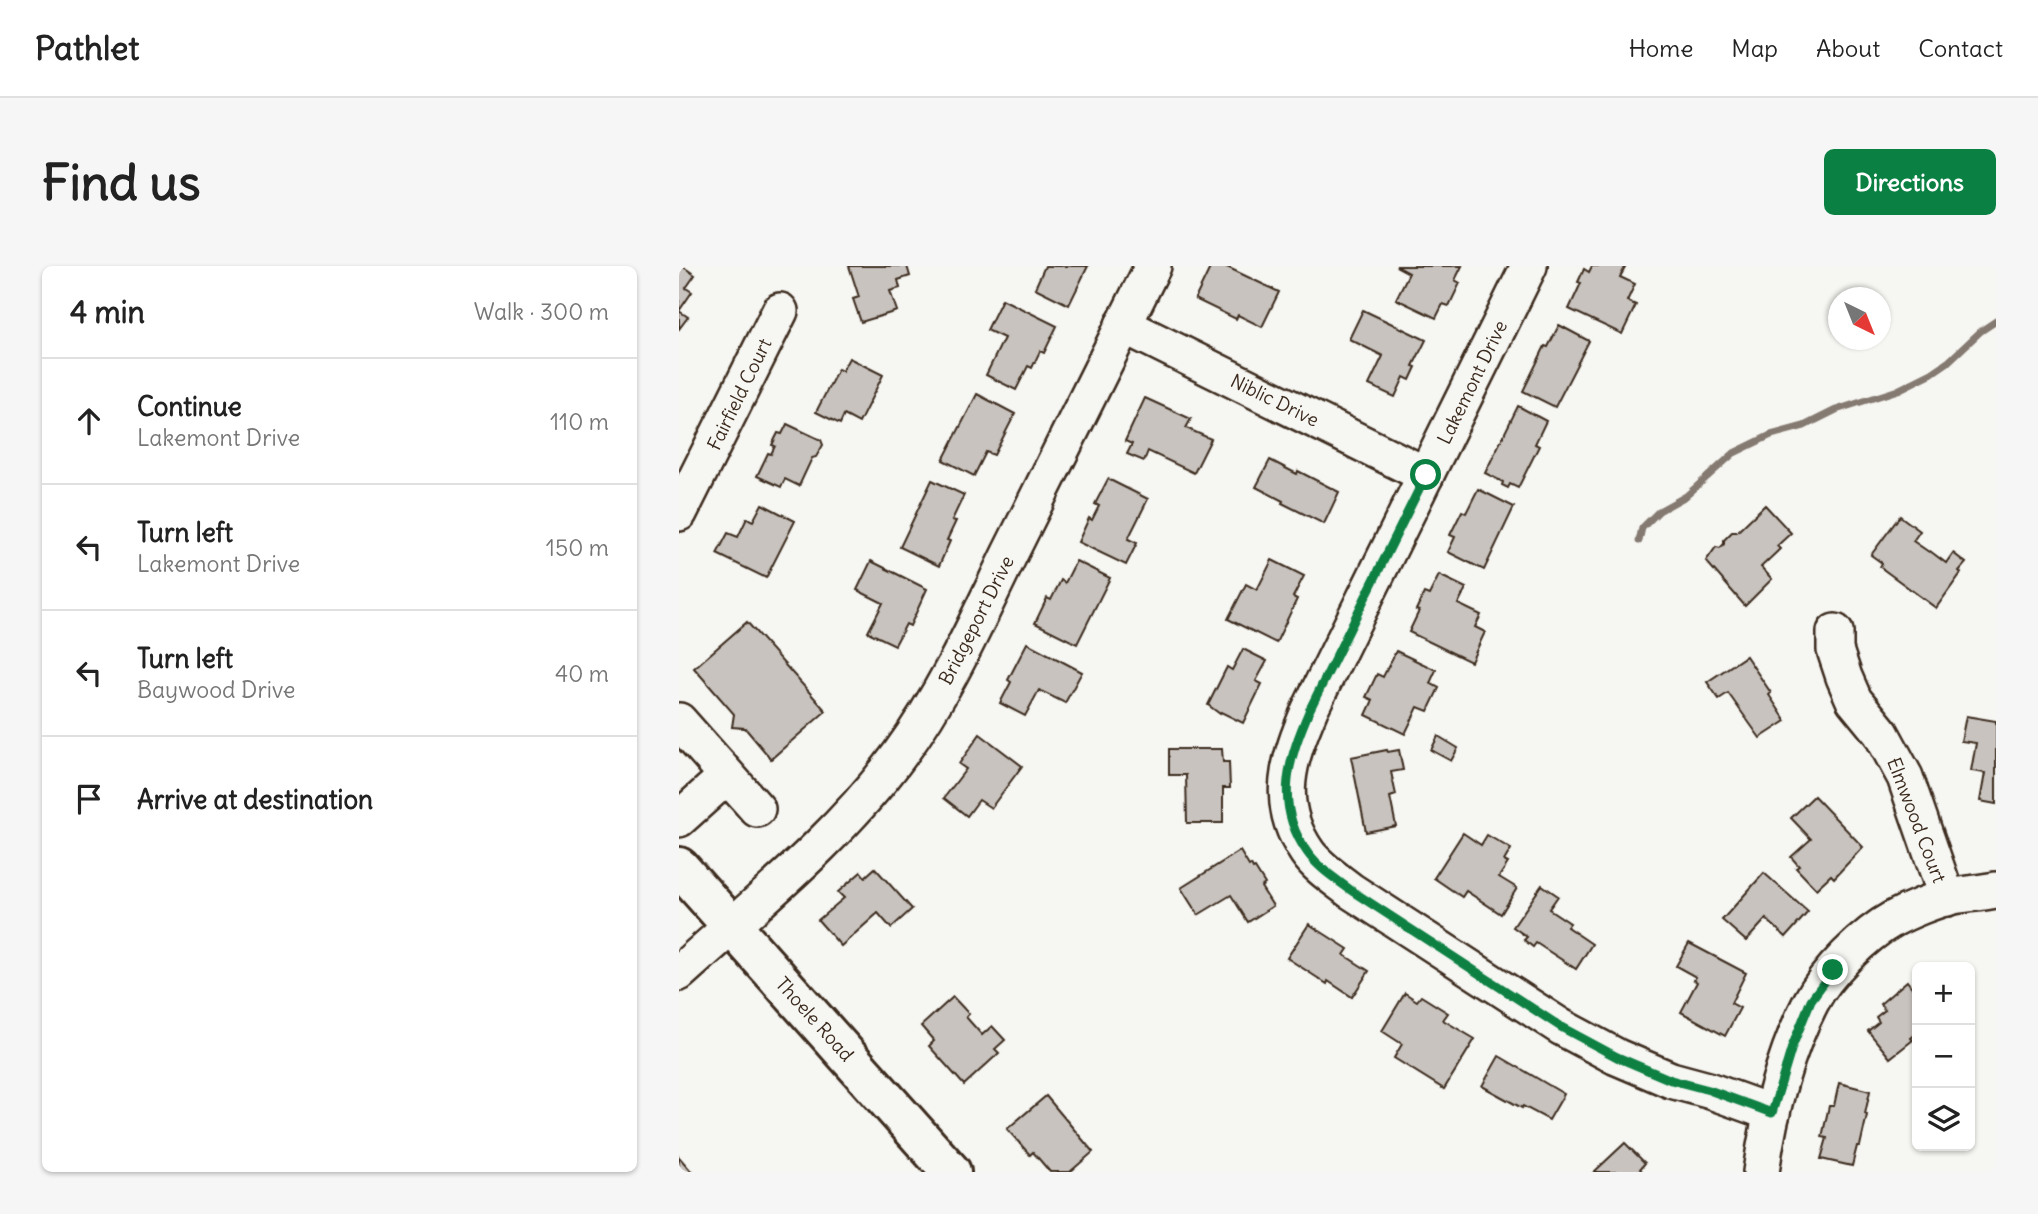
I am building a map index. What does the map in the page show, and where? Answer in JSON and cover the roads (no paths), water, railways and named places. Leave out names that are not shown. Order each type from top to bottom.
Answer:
[{"type":"main road","name":"Thoele Road","points":[[679,867],[951,1172]]},
{"type":"street","name":"Bridgeport Drive","points":[[679,973],[827,839],[866,798],[929,713],[1153,266]]},
{"type":"street","name":"Lakemont Drive","points":[[1529,266],[1310,709],[1294,745],[1287,773],[1288,806],[1296,830],[1308,852],[1324,870],[1561,1027],[1617,1057],[1671,1080],[1709,1090],[1772,1113]]},
{"type":"street","name":"Fairfield Court","points":[[679,513],[780,312]]},
{"type":"street","name":"Niblic Drive","points":[[1123,325],[1426,475]]},
{"type":"street","name":"Elmwood Court","points":[[1835,632],[1835,650],[1844,677],[1854,699],[1881,733],[1905,777],[1947,898]]},
{"type":"street","points":[[679,721],[757,809]]},
{"type":"street","points":[[679,819],[727,776]]},
{"type":"street","points":[[1761,1172],[1772,1113],[1792,1047],[1811,1000],[1833,970],[1863,941],[1892,919],[1947,898],[1996,890]]},
{"type":"waterway","points":[[1639,541],[1642,528],[1659,511],[1686,496],[1734,453],[1771,435],[1804,426],[1836,410],[1898,390],[1932,373],[1996,321]]}]
